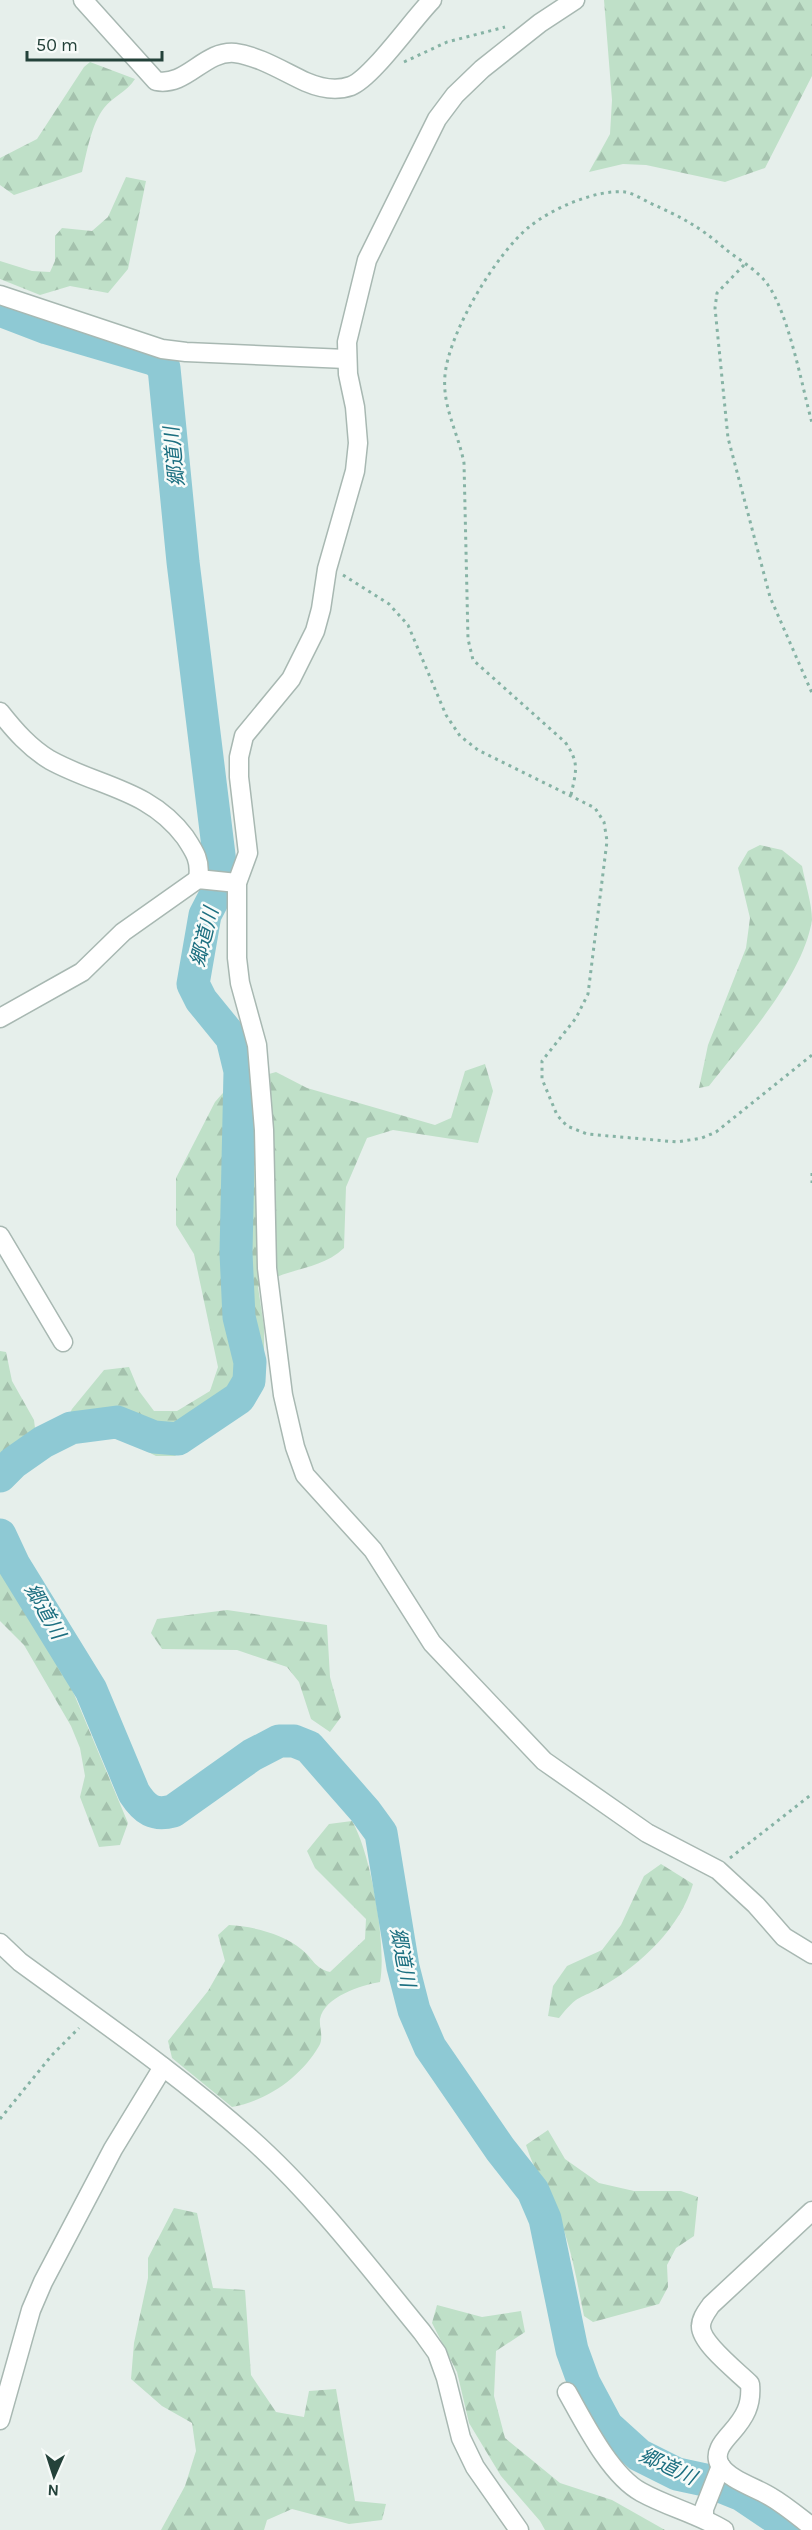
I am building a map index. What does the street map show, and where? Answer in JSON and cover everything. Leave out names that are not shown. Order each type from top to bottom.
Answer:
[{"type":"street","points":[[83,0],[156,81],[167,83],[181,78],[216,55],[234,53],[255,59],[314,86],[332,89],[351,86],[366,77],[432,0]]},
{"type":"street","points":[[575,0],[540,23],[482,69],[455,95],[437,119],[367,260],[347,342],[346,359],[355,407],[358,443],[356,462],[348,503],[327,569],[315,631],[291,679],[244,736],[239,757],[238,777],[248,853],[232,882],[240,982],[257,1045],[264,1130],[267,1268],[283,1395],[295,1448],[305,1475],[373,1550],[432,1643],[544,1761],[647,1833],[718,1870],[756,1905],[784,1937],[812,1954]]},
{"type":"street","points":[[0,295],[162,349],[346,359]]},
{"type":"street","points":[[0,712],[36,750],[53,761],[135,795],[158,808],[178,828],[196,852],[202,880]]},
{"type":"street","points":[[0,1018],[82,972],[123,932],[202,880],[232,882]]},
{"type":"street","points":[[0,1236],[63,1342]]},
{"type":"street","points":[[0,1944],[20,1962],[163,2067],[258,2146],[308,2198],[422,2332],[437,2353],[446,2378],[461,2438],[480,2475],[519,2530]]},
{"type":"street","points":[[0,2420],[31,2310],[43,2282],[114,2149],[163,2067]]},
{"type":"street","points":[[704,2518],[709,2494],[718,2471],[721,2445],[745,2416],[752,2398],[750,2384],[705,2340],[701,2329],[702,2320],[711,2305],[812,2211]]},
{"type":"street","points":[[567,2392],[602,2452],[638,2490],[704,2518],[724,2530]]},
{"type":"street","points":[[718,2471],[732,2475],[772,2498],[812,2527]]},
{"type":"path","points":[[398,64],[447,42],[512,25]]},
{"type":"path","points":[[571,795],[576,774],[576,757],[565,742],[473,660],[468,639],[464,463],[460,440],[446,410],[445,373],[455,340],[475,296],[503,255],[529,227],[570,203],[603,192],[627,192],[694,223],[744,265],[759,274],[768,285],[778,306],[812,423]]},
{"type":"path","points":[[744,265],[717,293],[715,308],[728,438],[770,597],[812,693]]},
{"type":"path","points":[[327,569],[338,572],[389,604],[408,625],[446,715],[460,736],[478,750],[595,808],[604,822],[607,841],[588,994],[576,1018],[542,1061],[542,1078],[557,1114],[567,1126],[587,1134],[677,1142],[702,1138],[716,1132],[812,1055]]},
{"type":"path","points":[[812,1173],[812,1183]]},
{"type":"path","points":[[718,1870],[735,1852],[812,1794]]},
{"type":"path","points":[[0,2119],[52,2055],[83,2025],[96,2018]]},
{"type":"green space","points":[[604,0],[812,0],[812,76],[765,168],[725,182],[646,165],[623,164],[589,172],[610,134],[612,100]]},
{"type":"green space","points":[[90,62],[135,79],[107,104],[96,122],[82,172],[14,195],[0,185],[0,158],[37,139],[84,67]]},
{"type":"green space","points":[[126,177],[146,181],[128,269],[108,293],[70,286],[40,295],[0,279],[0,261],[32,271],[50,272],[55,261],[55,236],[62,228],[92,231],[108,217]]},
{"type":"green space","points":[[760,845],[782,850],[802,866],[812,920],[797,964],[785,986],[755,1029],[709,1086],[699,1088],[708,1045],[746,948],[750,918],[738,868],[748,851]]},
{"type":"green space","points":[[485,1064],[493,1091],[478,1143],[393,1130],[367,1138],[346,1187],[344,1248],[324,1261],[280,1275],[258,1287],[264,1327],[264,1363],[241,1409],[175,1456],[156,1456],[123,1439],[101,1433],[83,1438],[66,1421],[72,1409],[104,1370],[129,1367],[139,1391],[154,1411],[177,1411],[210,1391],[218,1367],[194,1254],[176,1225],[176,1178],[215,1102],[230,1085],[276,1072],[307,1088],[435,1125],[451,1118],[465,1071]]},
{"type":"green space","points":[[0,1351],[6,1352],[12,1381],[34,1420],[36,1436],[0,1457]]},
{"type":"green space","points":[[0,1567],[44,1632],[74,1694],[128,1823],[120,1845],[99,1847],[80,1797],[85,1776],[80,1748],[71,1726],[24,1645],[0,1621]]},
{"type":"green space","points":[[227,1610],[327,1625],[330,1677],[341,1717],[330,1732],[311,1719],[299,1682],[287,1667],[237,1650],[162,1649],[151,1633],[157,1619]]},
{"type":"green space","points":[[352,1821],[365,1855],[376,1900],[382,1966],[380,1982],[344,1993],[328,2004],[320,2019],[319,2046],[303,2068],[270,2093],[232,2107],[172,2058],[168,2041],[208,1991],[225,1961],[218,1935],[229,1925],[257,1929],[286,1939],[305,1952],[320,1968],[330,1972],[365,1939],[366,1919],[315,1868],[307,1851],[329,1824]]},
{"type":"green space","points":[[661,1864],[693,1884],[679,1915],[669,1929],[645,1956],[631,1967],[575,2001],[559,2018],[548,2016],[553,1986],[567,1966],[602,1950],[621,1925],[644,1876]]},
{"type":"green space","points":[[548,2130],[565,2159],[599,2183],[634,2191],[681,2191],[698,2197],[694,2236],[676,2248],[667,2265],[668,2287],[659,2304],[593,2322],[584,2316],[564,2229],[526,2145]]},
{"type":"green space","points":[[174,2208],[197,2213],[213,2288],[245,2290],[251,2375],[276,2412],[304,2417],[309,2391],[336,2389],[355,2501],[386,2504],[382,2520],[349,2524],[292,2509],[267,2520],[264,2530],[161,2530],[185,2486],[196,2451],[192,2423],[162,2406],[131,2379],[134,2343],[148,2278],[148,2258]]},
{"type":"green space","points":[[437,2305],[482,2317],[521,2311],[525,2332],[496,2351],[494,2396],[505,2438],[560,2483],[612,2500],[665,2530],[545,2530],[540,2521],[501,2476],[469,2423],[457,2372],[432,2323]]},
{"type":"waterway","name":"郷道川","points":[[0,310],[47,328],[156,360],[164,368],[183,562],[220,863],[219,888],[205,915],[193,984],[201,1000],[232,1038],[240,1071],[236,1253],[239,1317],[250,1362],[249,1381],[239,1398],[178,1439],[154,1437],[117,1422],[71,1428],[43,1442],[13,1463],[0,1476]]},
{"type":"waterway","name":"郷道川","points":[[0,1535],[14,1565],[91,1690],[134,1793],[142,1804],[155,1812],[173,1811],[252,1755],[279,1741],[294,1741],[309,1747],[365,1811],[381,1833],[403,1967],[414,2010],[430,2047],[500,2149],[533,2191],[545,2219],[572,2350],[584,2383],[607,2426],[639,2455],[677,2474],[705,2480],[742,2495],[794,2530]]}]
